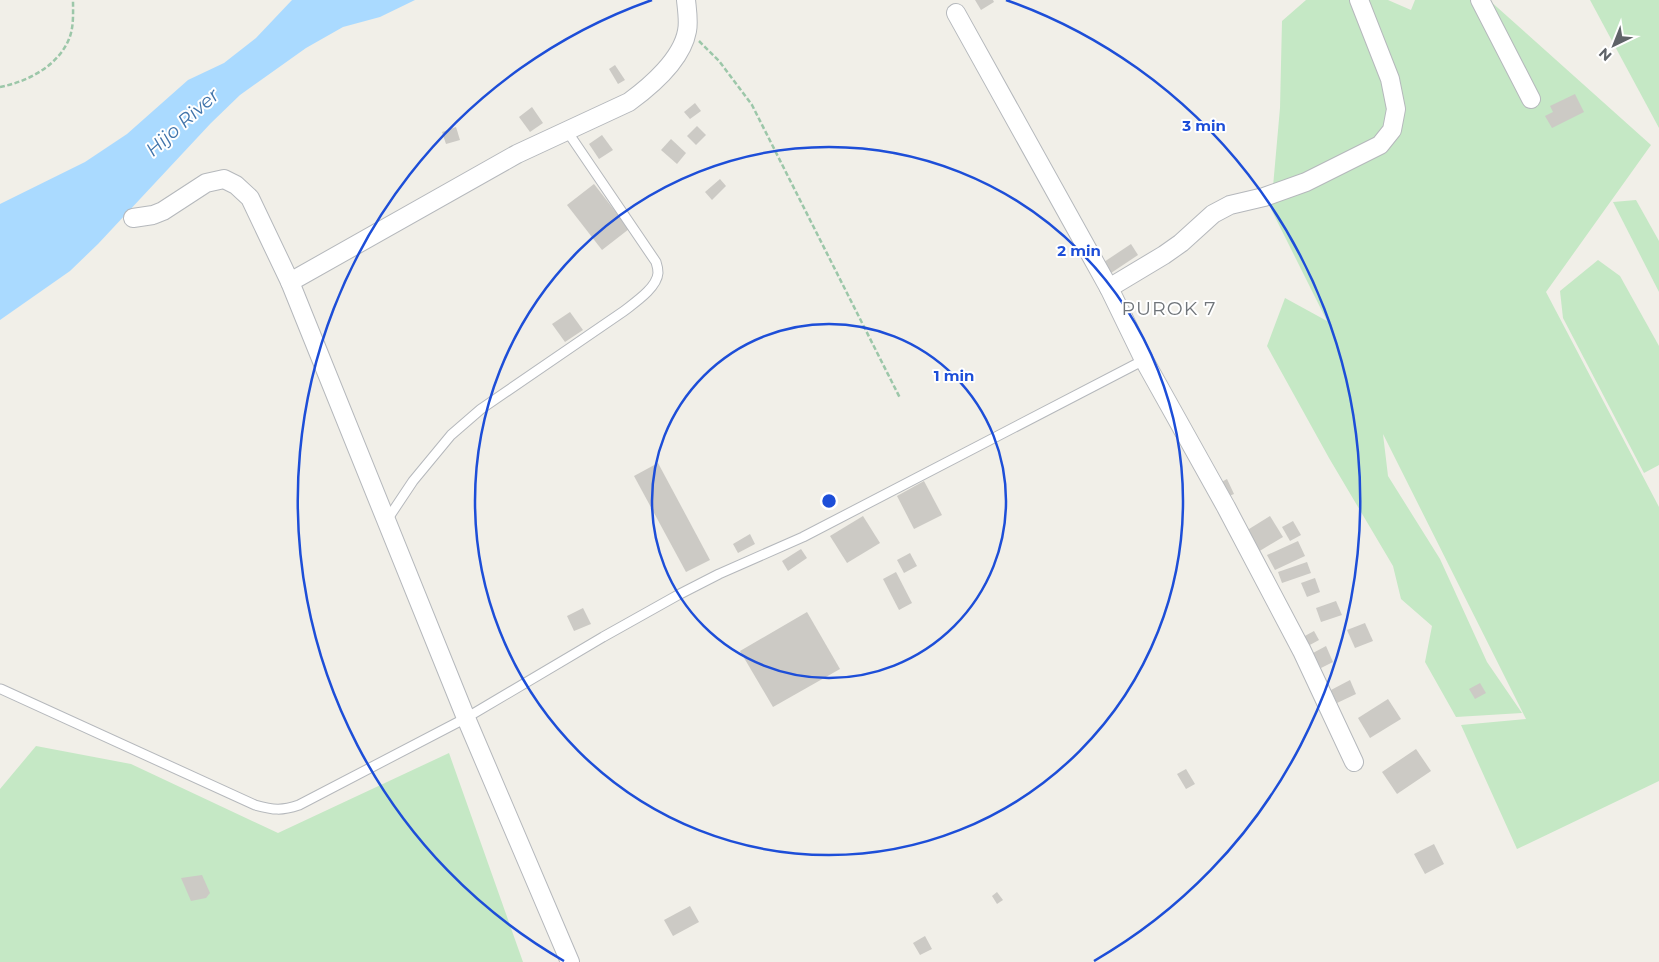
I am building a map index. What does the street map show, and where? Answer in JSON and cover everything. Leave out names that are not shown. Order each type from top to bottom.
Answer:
[{"type":"street","points":[[290,282],[517,154],[629,102],[645,90],[683,46],[688,29],[686,0]]},
{"type":"street","points":[[1108,288],[1164,255],[1213,214],[1230,206],[1264,197],[1306,182],[1380,144],[1392,130],[1396,109],[1390,79],[1359,0]]},
{"type":"street","points":[[1480,0],[1531,99]]},
{"type":"street","points":[[956,13],[1108,288],[1144,360],[1235,524],[1302,651],[1354,762]]},
{"type":"street","points":[[132,218],[153,215],[164,211],[206,183],[224,180],[236,185],[250,198],[290,282],[466,718],[570,962]]},
{"type":"lane","points":[[387,520],[413,481],[457,430],[481,409],[617,316],[642,297],[654,284],[658,274],[656,262],[567,131]]},
{"type":"lane","points":[[1,689],[255,805],[272,810],[284,810],[299,805],[466,718],[678,595],[719,574],[803,537],[1144,360]]},
{"type":"path","points":[[0,87],[35,75],[58,59],[69,38],[74,0]]},
{"type":"path","points":[[688,29],[719,61],[752,105],[900,398]]},
{"type":"green space","points":[[1306,0],[1388,0],[1411,10],[1415,0],[1489,0],[1651,145],[1546,292],[1659,507],[1659,781],[1517,849],[1461,725],[1526,719],[1383,434],[1388,476],[1440,559],[1487,662],[1522,713],[1456,717],[1425,662],[1432,626],[1401,599],[1393,566],[1329,458],[1267,346],[1285,298],[1327,321],[1271,209],[1280,108],[1282,21]]},
{"type":"green space","points":[[1590,0],[1659,0],[1659,128]]},
{"type":"green space","points":[[1636,200],[1659,241],[1659,292],[1613,202]]},
{"type":"green space","points":[[1598,260],[1620,276],[1659,346],[1659,465],[1644,473],[1563,318],[1560,291]]},
{"type":"green space","points":[[36,746],[131,764],[278,833],[449,753],[523,962],[0,962],[0,789]]},
{"type":"water","name":"Hijo River","points":[[292,0],[415,0],[380,17],[343,27],[306,48],[240,95],[70,271],[0,320],[0,204],[85,162],[127,134],[188,80],[224,63],[256,38]]},
{"type":"building","points":[[975,0],[993,0],[994,2],[981,10]]},
{"type":"building","points":[[615,65],[625,80],[618,84],[609,69]]},
{"type":"building","points":[[1575,94],[1584,112],[1552,128],[1545,116],[1553,112],[1550,106]]},
{"type":"building","points":[[695,103],[701,111],[690,119],[684,112]]},
{"type":"building","points":[[532,107],[543,123],[530,132],[519,117]]},
{"type":"building","points":[[697,126],[706,135],[696,145],[687,136]]},
{"type":"building","points":[[456,127],[460,140],[446,144],[442,132]]},
{"type":"building","points":[[602,135],[613,150],[599,159],[589,144]]},
{"type":"building","points":[[671,139],[686,153],[677,164],[661,150]]},
{"type":"building","points":[[720,179],[726,186],[712,200],[705,192]]},
{"type":"building","points":[[594,184],[629,229],[602,250],[567,205]]},
{"type":"building","points":[[1131,244],[1138,255],[1111,273],[1104,262]]},
{"type":"building","points":[[570,312],[583,330],[565,342],[552,324]]},
{"type":"building","points":[[658,463],[710,560],[686,572],[634,476]]},
{"type":"building","points":[[1227,479],[1234,494],[1224,498],[1218,484]]},
{"type":"building","points":[[924,481],[942,515],[914,529],[897,496]]},
{"type":"building","points":[[863,516],[880,543],[847,563],[830,536]]},
{"type":"building","points":[[1270,516],[1283,537],[1253,555],[1241,534]]},
{"type":"building","points":[[1293,521],[1301,535],[1290,541],[1282,527]]},
{"type":"building","points":[[750,534],[755,544],[738,553],[733,544]]},
{"type":"building","points":[[1298,541],[1305,556],[1275,570],[1267,555]]},
{"type":"building","points":[[801,549],[807,558],[788,571],[782,561]]},
{"type":"building","points":[[910,553],[917,566],[904,573],[897,560]]},
{"type":"building","points":[[1307,562],[1311,573],[1282,583],[1278,572]]},
{"type":"building","points":[[896,572],[912,603],[899,610],[883,579]]},
{"type":"building","points":[[1315,578],[1320,592],[1307,597],[1301,583]]},
{"type":"building","points":[[1336,601],[1342,615],[1321,622],[1316,608]]},
{"type":"building","points":[[583,608],[591,624],[574,631],[567,616]]},
{"type":"building","points":[[807,612],[840,669],[773,707],[740,651]]},
{"type":"building","points":[[1365,623],[1373,641],[1355,648],[1347,630]]},
{"type":"building","points":[[1314,631],[1319,640],[1308,646],[1303,637]]},
{"type":"building","points":[[1326,646],[1333,662],[1321,668],[1313,653]]},
{"type":"building","points":[[1350,680],[1356,694],[1337,703],[1331,690]]},
{"type":"building","points":[[1480,683],[1486,693],[1475,699],[1469,689]]},
{"type":"building","points":[[1388,699],[1401,719],[1370,738],[1358,718]]},
{"type":"building","points":[[1416,749],[1431,771],[1397,794],[1382,772]]},
{"type":"building","points":[[1186,769],[1195,784],[1186,789],[1177,774]]},
{"type":"building","points":[[1434,844],[1444,864],[1425,874],[1414,854]]},
{"type":"building","points":[[202,875],[210,893],[206,898],[191,901],[181,878]]},
{"type":"building","points":[[997,892],[1003,900],[997,904],[992,896]]},
{"type":"building","points":[[690,906],[699,922],[673,936],[664,920]]},
{"type":"building","points":[[925,936],[932,949],[920,955],[913,943]]},
{"type":"district","name":"PUROK 7","points":[[1169,308]]}]
